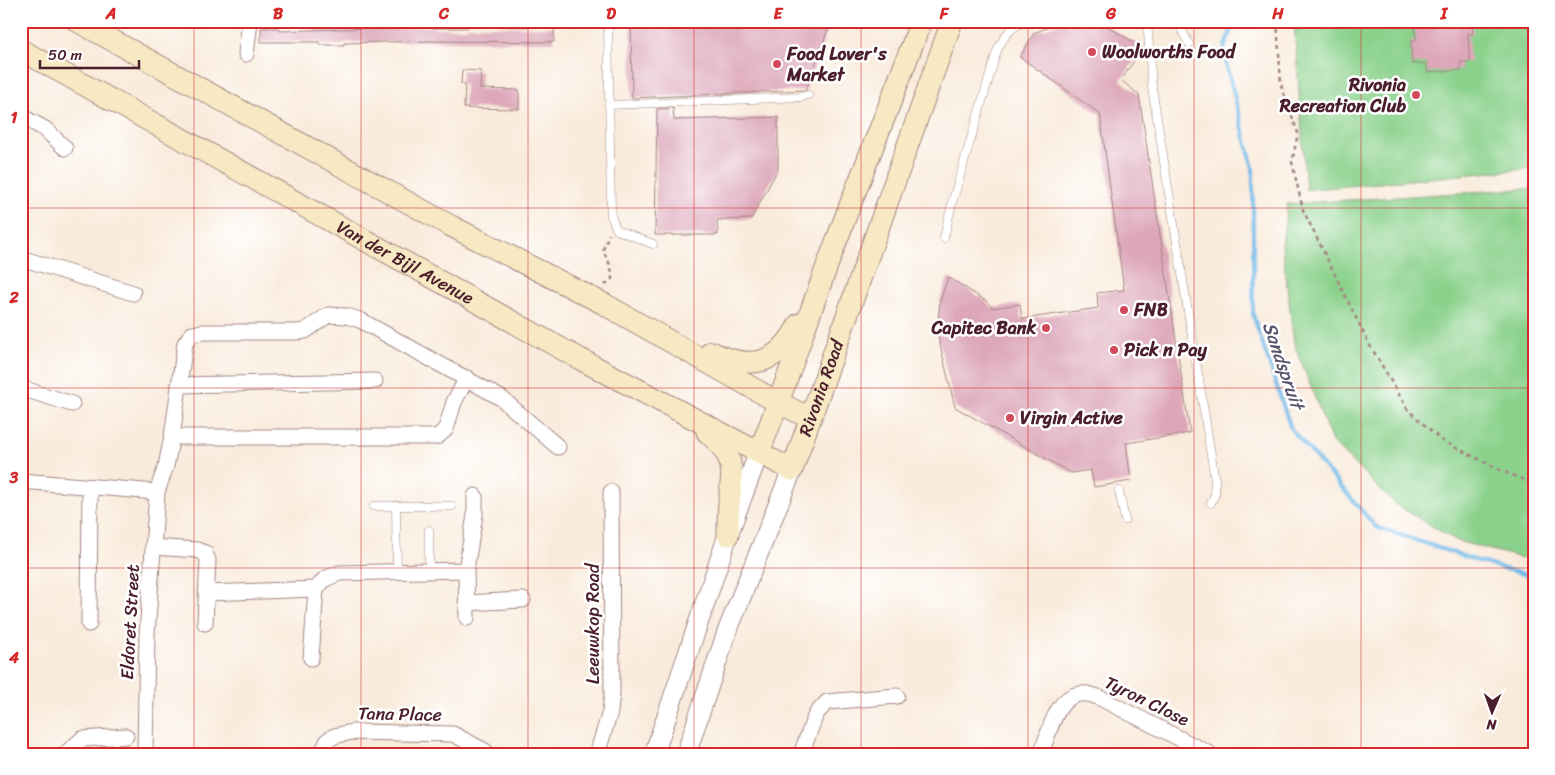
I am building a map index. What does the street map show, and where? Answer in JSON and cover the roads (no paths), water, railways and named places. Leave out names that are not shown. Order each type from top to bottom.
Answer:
[{"type":"main road","points":[[77,21],[451,226],[598,301],[779,403],[810,418]]},
{"type":"main road","points":[[890,106],[908,21]]},
{"type":"main road","name":"Rivonia Road","points":[[759,452],[779,403],[823,276],[890,106],[921,21]]},
{"type":"main road","name":"Rivonia Road","points":[[792,470],[952,21]]},
{"type":"main road","name":"Van der Bijl Avenue","points":[[21,50],[382,251],[692,420],[792,470]]},
{"type":"main road","points":[[598,301],[728,360],[739,363],[754,363],[770,358],[788,343],[823,276]]},
{"type":"main road","points":[[692,420],[717,441],[730,460],[733,475],[729,503],[728,535]]},
{"type":"street","points":[[246,54],[250,21]]},
{"type":"street","points":[[21,116],[44,129],[65,148]]},
{"type":"street","points":[[21,258],[133,292]]},
{"type":"street","name":"Eldoret Street","points":[[145,754],[145,674],[156,492],[166,466],[172,437],[185,343],[192,334],[202,332],[305,331],[328,315],[336,315],[360,320],[467,378]]},
{"type":"street","points":[[172,437],[437,437],[446,429],[454,402],[467,378],[501,398],[558,447]]},
{"type":"street","points":[[179,385],[375,381]]},
{"type":"street","points":[[21,388],[72,404]]},
{"type":"street","name":"Rivonia Road","points":[[654,754],[728,535],[759,452]]},
{"type":"street","name":"Rivonia Road","points":[[686,754],[727,632],[792,470]]},
{"type":"street","points":[[21,481],[156,492]]},
{"type":"street","points":[[89,624],[90,488]]},
{"type":"street","name":"Leeuwkop Road","points":[[596,754],[610,712],[612,693],[611,492]]},
{"type":"street","points":[[475,496],[466,570],[467,610],[523,600]]},
{"type":"street","points":[[153,547],[197,550],[205,553],[208,560],[205,623]]},
{"type":"street","points":[[311,658],[316,589],[325,579],[339,573],[466,570]]},
{"type":"street","points":[[206,593],[316,589]]},
{"type":"street","name":"Tyron Close","points":[[1041,754],[1058,709],[1068,697],[1085,693],[1100,698],[1210,754]]},
{"type":"street","points":[[802,751],[816,714],[827,702],[897,696]]},
{"type":"street","name":"Tana Place","points":[[321,754],[328,740],[334,736],[352,732],[453,734],[485,751]]},
{"type":"street","points":[[65,754],[82,739],[126,736]]},
{"type":"lane","points":[[608,21],[613,223],[617,230],[653,244]]},
{"type":"lane","points":[[944,238],[952,203],[997,51],[1009,31],[1025,22],[1039,21]]},
{"type":"lane","points":[[1145,21],[1148,33],[1152,87],[1215,480],[1211,503]]},
{"type":"lane","points":[[1177,21],[1189,44]]},
{"type":"lane","points":[[609,105],[791,98],[808,95]]},
{"type":"lane","points":[[1119,491],[1124,520]]},
{"type":"lane","points":[[374,506],[452,506]]},
{"type":"lane","points":[[396,506],[397,572]]},
{"type":"lane","points":[[429,530],[429,571]]},
{"type":"waterway","name":"Sandspruit","points":[[1234,21],[1223,52],[1253,168],[1253,315],[1291,429],[1376,527],[1487,564],[1534,577]]},
{"type":"place","name":"Woolworths Food","points":[[1092,52]]},
{"type":"place","name":"Food Lover's Market","points":[[777,64]]},
{"type":"place","name":"Rivonia Recreation Club","points":[[1416,95]]},
{"type":"place","name":"FNB","points":[[1124,310]]},
{"type":"place","name":"Capitec Bank","points":[[1046,328]]},
{"type":"place","name":"Pick n Pay","points":[[1114,350]]},
{"type":"place","name":"Virgin Active","points":[[1010,418]]}]
